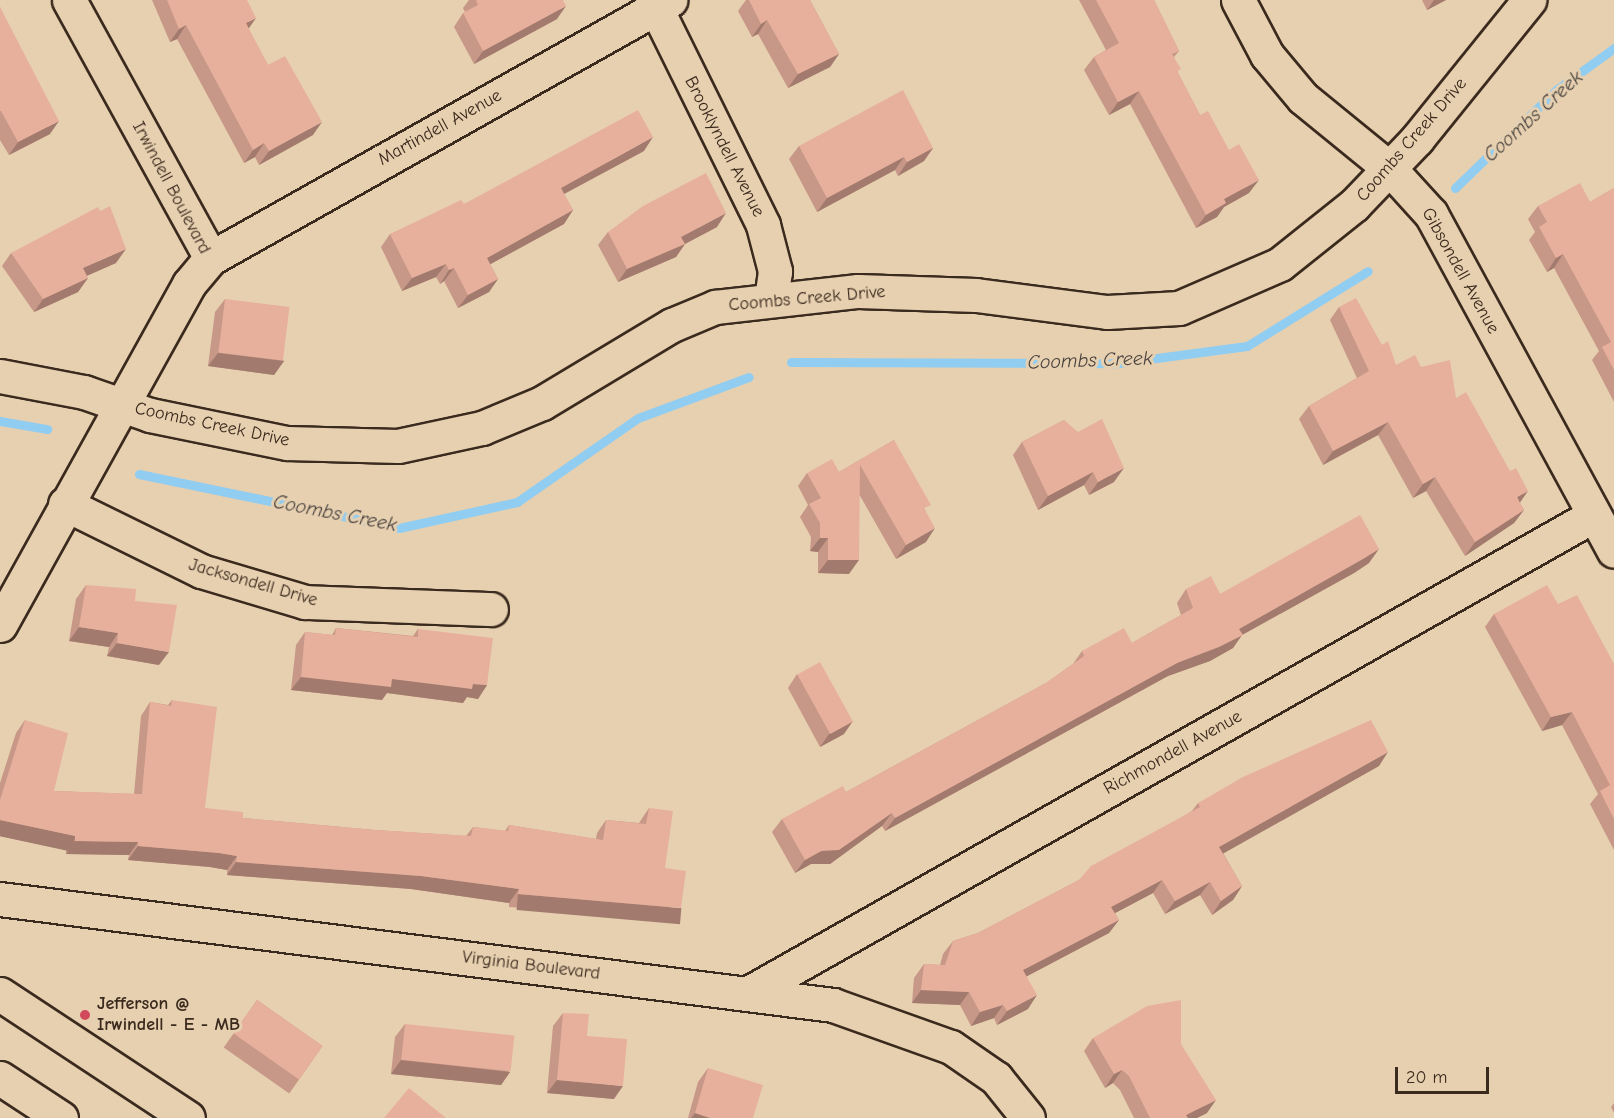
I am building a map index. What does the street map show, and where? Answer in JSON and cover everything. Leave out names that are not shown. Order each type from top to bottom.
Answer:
[{"type":"street","name":"Irwindell Boulevard","points":[[0,625],[64,504],[189,284],[211,258],[69,0]]},
{"type":"street","name":"Gibsondell Avenue","points":[[1238,0],[1267,55],[1303,98],[1390,169],[1431,214],[1614,551]]},
{"type":"street","name":"Coombs Creek Drive","points":[[0,376],[56,385],[120,405],[287,443],[398,446],[482,428],[542,403],[672,325],[716,307],[771,300],[908,291],[1107,312],[1179,308],[1280,264],[1321,234],[1390,169],[1529,0]]},
{"type":"street","name":"Martindell Avenue","points":[[211,258],[659,2]]},
{"type":"street","name":"Brooklyndell Avenue","points":[[659,2],[763,225],[775,271],[771,300]]},
{"type":"street","name":"Jacksondell Drive","points":[[64,504],[201,571],[305,602],[364,608],[491,609]]},
{"type":"street","name":"Richmondell Avenue","points":[[752,991],[1594,515]]},
{"type":"street","name":"Virginia Boulevard","points":[[0,900],[752,991],[833,1005],[951,1047],[996,1078],[1028,1118]]},
{"type":"street","points":[[0,994],[188,1118]]},
{"type":"street","points":[[0,1078],[61,1118]]},
{"type":"building","points":[[167,0],[247,0],[256,18],[246,23],[268,65],[285,56],[322,122],[269,151],[264,143],[253,150],[186,25],[179,29]]},
{"type":"building","points":[[476,0],[563,0],[566,6],[483,51],[463,13],[478,5]]},
{"type":"building","points":[[749,0],[810,0],[839,54],[798,74],[767,20],[761,24]]},
{"type":"building","points":[[1096,0],[1154,0],[1179,51],[1172,54],[1181,69],[1177,71],[1200,115],[1208,111],[1229,150],[1239,144],[1259,180],[1224,199],[1226,203],[1206,215],[1139,91],[1118,102],[1094,57],[1119,43]]},
{"type":"building","points":[[0,7],[59,121],[18,142],[0,111]]},
{"type":"building","points":[[903,90],[933,148],[907,162],[904,157],[827,198],[799,146]]},
{"type":"building","points":[[638,110],[653,137],[561,188],[573,210],[487,258],[498,279],[468,295],[454,268],[449,270],[446,264],[412,278],[390,234],[461,200],[464,204]]},
{"type":"building","points":[[706,173],[726,213],[681,237],[685,244],[627,269],[608,232],[643,206]]},
{"type":"building","points":[[1580,183],[1590,202],[1614,188],[1614,370],[1602,347],[1611,342],[1563,254],[1556,258],[1539,227],[1547,222],[1538,206]]},
{"type":"building","points":[[110,206],[126,249],[83,268],[88,278],[43,299],[11,253],[98,207],[100,211]]},
{"type":"building","points":[[1356,298],[1382,345],[1388,341],[1396,365],[1415,355],[1421,367],[1450,360],[1456,398],[1466,392],[1510,471],[1516,468],[1528,491],[1517,497],[1524,510],[1475,542],[1435,477],[1423,484],[1388,422],[1333,451],[1309,406],[1369,371],[1339,307]]},
{"type":"building","points":[[225,299],[290,307],[283,361],[218,353]]},
{"type":"building","points":[[1102,419],[1124,468],[1098,482],[1093,472],[1048,496],[1022,442],[1064,420],[1078,432]]},
{"type":"building","points":[[894,440],[931,505],[924,508],[935,528],[906,545],[860,465],[859,560],[828,560],[828,538],[820,538],[820,523],[809,504],[821,498],[807,473],[832,459],[839,472]]},
{"type":"building","points":[[1360,515],[1379,549],[1239,629],[1243,635],[1177,663],[895,818],[892,813],[839,850],[821,851],[805,860],[782,819],[843,786],[846,792],[1046,683],[1084,656],[1082,651],[1124,628],[1132,643],[1193,608],[1186,589],[1211,576],[1220,594]]},
{"type":"building","points":[[86,585],[136,589],[135,601],[177,605],[169,652],[117,643],[118,633],[79,627]]},
{"type":"building","points":[[1547,585],[1558,604],[1577,595],[1614,664],[1614,819],[1600,791],[1610,785],[1572,712],[1551,717],[1494,614]]},
{"type":"building","points":[[336,628],[418,637],[418,629],[493,638],[487,685],[473,684],[472,689],[392,679],[391,687],[301,677],[305,632],[335,635]]},
{"type":"building","points":[[820,662],[853,721],[830,734],[797,675]]},
{"type":"building","points":[[172,700],[217,707],[205,808],[243,812],[243,818],[375,830],[471,836],[473,827],[508,831],[509,825],[603,840],[606,820],[646,824],[649,808],[673,811],[665,868],[686,871],[681,908],[518,894],[519,889],[421,876],[236,862],[237,856],[138,846],[138,842],[75,841],[75,836],[0,820],[0,800],[25,720],[68,733],[54,791],[142,794],[150,702],[171,706]]},
{"type":"building","points":[[1371,720],[1388,752],[1219,847],[1242,886],[1221,901],[1210,882],[1175,901],[1162,880],[1111,907],[1119,920],[1023,970],[1037,995],[1007,1011],[1003,1005],[980,1012],[969,992],[921,990],[924,964],[945,965],[953,941],[978,933],[1079,880],[1091,866],[1200,807],[1198,803],[1243,777]]},
{"type":"building","points":[[257,1000],[323,1046],[299,1079],[233,1034]]},
{"type":"building","points":[[1181,1000],[1181,1044],[1216,1100],[1186,1115],[1188,1118],[1150,1118],[1129,1076],[1122,1070],[1114,1074],[1093,1038],[1147,1006]]},
{"type":"building","points":[[563,1013],[589,1014],[587,1036],[627,1039],[623,1086],[557,1080]]},
{"type":"building","points":[[405,1024],[514,1035],[511,1071],[401,1060]]},
{"type":"building","points":[[708,1068],[763,1085],[753,1118],[710,1118],[695,1113]]},
{"type":"building","points":[[409,1088],[446,1118],[384,1118]]},
{"type":"waterway","name":"Coombs Creek","points":[[1455,188],[1556,90],[1614,48]]},
{"type":"waterway","name":"Coombs Creek","points":[[791,362],[1119,363],[1247,346],[1368,271]]},
{"type":"waterway","name":"Coombs Creek","points":[[139,474],[399,528],[517,502],[638,418],[749,377]]},
{"type":"waterway","name":"Coombs Creek","points":[[0,421],[47,429]]},
{"type":"place","name":"Jefferson @ Irwindell - E - MB","points":[[85,1015]]}]
